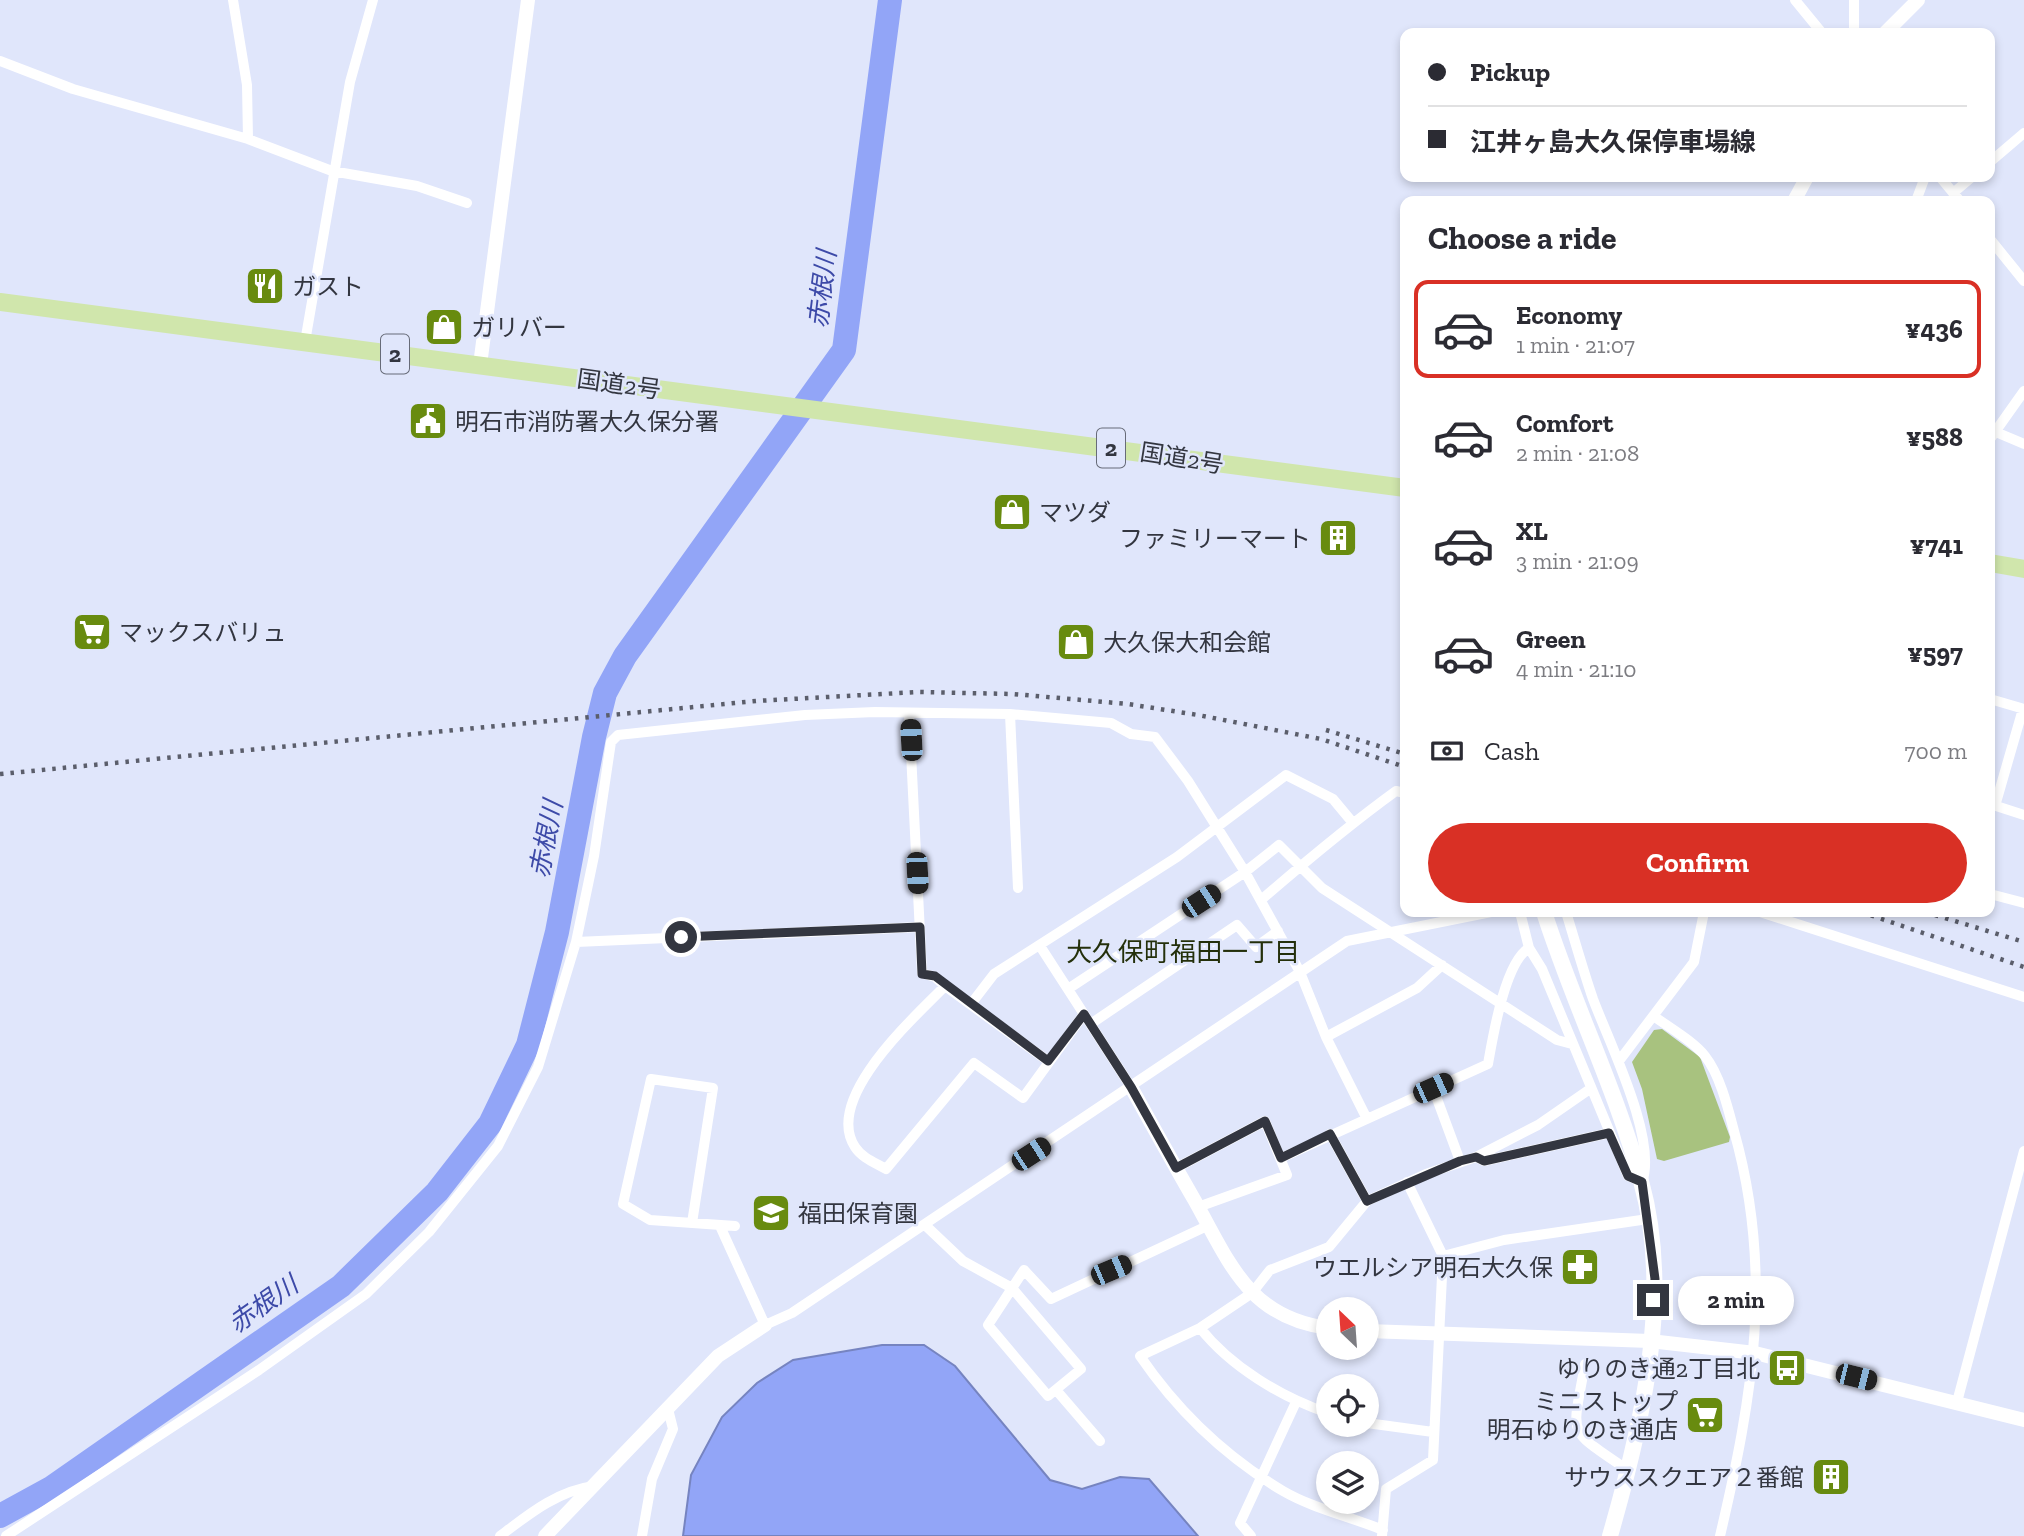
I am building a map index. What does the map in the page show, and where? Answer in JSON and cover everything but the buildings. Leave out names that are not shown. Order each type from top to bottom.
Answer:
[{"type":"highway","name":"国道2号","points":[[0,302],[1400,487]]},
{"type":"highway","points":[[1995,564],[2024,569]]},
{"type":"main road","points":[[1547,917],[1564,973],[1642,1182],[1655,1279],[1650,1341],[1629,1471],[1610,1536]]},
{"type":"street","points":[[233,0],[247,85],[248,139]]},
{"type":"street","points":[[305,342],[332,171],[350,82],[373,0]]},
{"type":"street","points":[[480,365],[528,0]]},
{"type":"street","points":[[1795,0],[1818,28]]},
{"type":"street","points":[[1854,0],[1854,28]]},
{"type":"street","points":[[1890,28],[1918,0]]},
{"type":"street","points":[[0,61],[73,89],[248,139],[332,171],[417,186],[467,203]]},
{"type":"street","points":[[1995,158],[2024,134]]},
{"type":"street","points":[[1944,182],[1955,196]]},
{"type":"street","points":[[1957,196],[1968,182]]},
{"type":"street","points":[[1995,245],[2024,281]]},
{"type":"street","points":[[1995,428],[2024,391]]},
{"type":"street","points":[[1995,434],[2024,444]]},
{"type":"street","points":[[1995,700],[2024,709],[1995,799]]},
{"type":"street","points":[[909,713],[922,974],[935,976],[1048,1061]]},
{"type":"street","points":[[6,1536],[259,1370],[366,1294],[429,1232],[498,1146],[538,1067],[576,942],[594,856],[611,743],[618,735],[805,715],[909,713],[1010,714],[1111,723],[1131,734],[1155,737],[1219,828],[1261,900],[1300,972],[1326,1037],[1366,1117]]},
{"type":"street","points":[[1010,714],[1018,888]]},
{"type":"street","points":[[971,1004],[994,974],[1219,828],[1286,775],[1333,799],[1353,822]]},
{"type":"street","points":[[1261,900],[1301,863],[1353,822],[1396,791],[1400,792]]},
{"type":"street","points":[[1995,806],[2024,814]]},
{"type":"street","points":[[1068,989],[1245,872],[1279,845],[1301,863],[1322,888],[1393,931],[1499,1004],[1557,1040],[1572,1044]]},
{"type":"street","points":[[1995,895],[2024,903]]},
{"type":"street","points":[[545,1536],[718,1356],[765,1325],[792,1313],[1347,941],[1465,917]]},
{"type":"street","points":[[1521,917],[1529,947],[1542,969],[1628,1176],[1642,1182],[1647,1170],[1634,1102],[1593,998],[1568,917]]},
{"type":"street","points":[[1619,1061],[1655,1017],[1694,962],[1703,917]]},
{"type":"street","points":[[1776,917],[2024,997]]},
{"type":"street","points":[[1092,1023],[1237,925],[1256,947],[1278,931]]},
{"type":"street","points":[[576,942],[920,927]]},
{"type":"street","points":[[1040,946],[1131,1087],[1237,1277],[1269,1308],[1290,1318],[1316,1325]]},
{"type":"street","points":[[1281,1158],[1488,1063],[1499,1004],[1520,953],[1529,947]]},
{"type":"street","points":[[1326,1037],[1417,988],[1442,965]]},
{"type":"street","points":[[945,986],[886,1046],[861,1081],[850,1121],[853,1144],[860,1154],[886,1169],[974,1063],[1023,1098],[1084,1014]]},
{"type":"street","points":[[1655,1017],[1705,1056],[1732,1123],[1742,1161],[1757,1256],[1755,1353],[1720,1536]]},
{"type":"street","points":[[692,1223],[713,1088],[652,1079],[623,1204],[650,1220],[720,1226],[735,1226]]},
{"type":"street","points":[[1433,1088],[1460,1161]]},
{"type":"street","points":[[1407,1182],[1443,1256],[1433,1460],[1386,1489],[1382,1533],[1285,1492],[1262,1477],[1179,1409],[1140,1356],[1200,1328],[1252,1293],[1270,1270],[1329,1247],[1367,1201],[1407,1182],[1476,1157],[1538,1125],[1590,1089]]},
{"type":"street","points":[[1176,1168],[1265,1121],[1287,1175],[1198,1207]]},
{"type":"street","points":[[1476,1157],[1484,1161],[1609,1133]]},
{"type":"street","points":[[1330,1134],[1367,1201]]},
{"type":"street","points":[[1957,1402],[2024,1151]]},
{"type":"street","points":[[1443,1256],[1504,1240],[1648,1219]]},
{"type":"street","points":[[925,1224],[963,1261],[1012,1289],[1081,1369],[1048,1396],[988,1325],[1012,1289],[1024,1270],[1051,1299],[1208,1226]]},
{"type":"street","points":[[720,1226],[765,1325]]},
{"type":"street","points":[[1200,1328],[1210,1340],[1258,1378],[1296,1402],[1316,1409]]},
{"type":"street","points":[[1379,1331],[1650,1341],[1755,1353],[2024,1420]]},
{"type":"street","points":[[1585,1364],[1574,1426],[1580,1437],[1629,1471]]},
{"type":"street","points":[[1057,1391],[1100,1441]]},
{"type":"street","points":[[1251,1536],[1240,1523],[1296,1402]]},
{"type":"street","points":[[642,1536],[652,1479],[673,1429],[668,1409]]},
{"type":"street","points":[[1379,1425],[1433,1432]]},
{"type":"street","points":[[500,1536],[547,1502],[580,1488],[594,1486]]},
{"type":"street","points":[[547,1502],[563,1517]]},
{"type":"green space","points":[[1662,1029],[1700,1057],[1730,1137],[1729,1142],[1664,1161],[1657,1159],[1642,1089],[1632,1062],[1654,1030]]},
{"type":"water","points":[[882,1345],[924,1345],[955,1366],[1050,1480],[1082,1489],[1120,1477],[1149,1479],[1198,1536],[683,1536],[691,1475],[722,1417],[757,1383],[793,1360]]},
{"type":"waterway","name":"赤根川","points":[[0,1516],[51,1488],[341,1286],[437,1192],[490,1124],[528,1045],[557,932],[594,737],[605,693],[625,656],[844,350],[890,0]]},
{"type":"railway","points":[[0,774],[756,701],[918,692],[1013,694],[1128,704],[1321,739],[1400,765]]},
{"type":"railway","points":[[1326,730],[1400,752]]},
{"type":"railway","points":[[1876,917],[2024,967]]},
{"type":"railway","points":[[1942,917],[2024,942]]},
{"type":"place","name":"ガスト","points":[[265,286]]},
{"type":"place","name":"ガリバー","points":[[444,327]]},
{"type":"place","name":"明石市消防署大久保分署","points":[[428,421]]},
{"type":"place","name":"マツダ","points":[[1012,512]]},
{"type":"place","name":"ファミリーマート","points":[[1338,538]]},
{"type":"place","name":"マックスバリュ","points":[[92,632]]},
{"type":"place","name":"大久保大和会館","points":[[1076,642]]},
{"type":"place","name":"福田保育園","points":[[771,1213]]},
{"type":"place","name":"ウエルシア明石大久保","points":[[1580,1267]]},
{"type":"place","name":"ゆりのき通2丁目北","points":[[1787,1368]]},
{"type":"place","name":"ミニストップ 明石ゆりのき通店","points":[[1705,1415]]},
{"type":"place","name":"サウススクエア２番館","points":[[1831,1477]]},
{"type":"district","name":"大久保町福田一丁目","points":[[1183,952]]},
{"type":"route","points":[[681,937],[920,927],[922,974],[935,976],[1048,1061],[1084,1014],[1131,1087],[1176,1168],[1265,1121],[1281,1158],[1330,1134],[1367,1201],[1460,1161],[1476,1157],[1484,1161],[1609,1133],[1628,1176],[1642,1182],[1655,1279],[1653,1300]]}]
